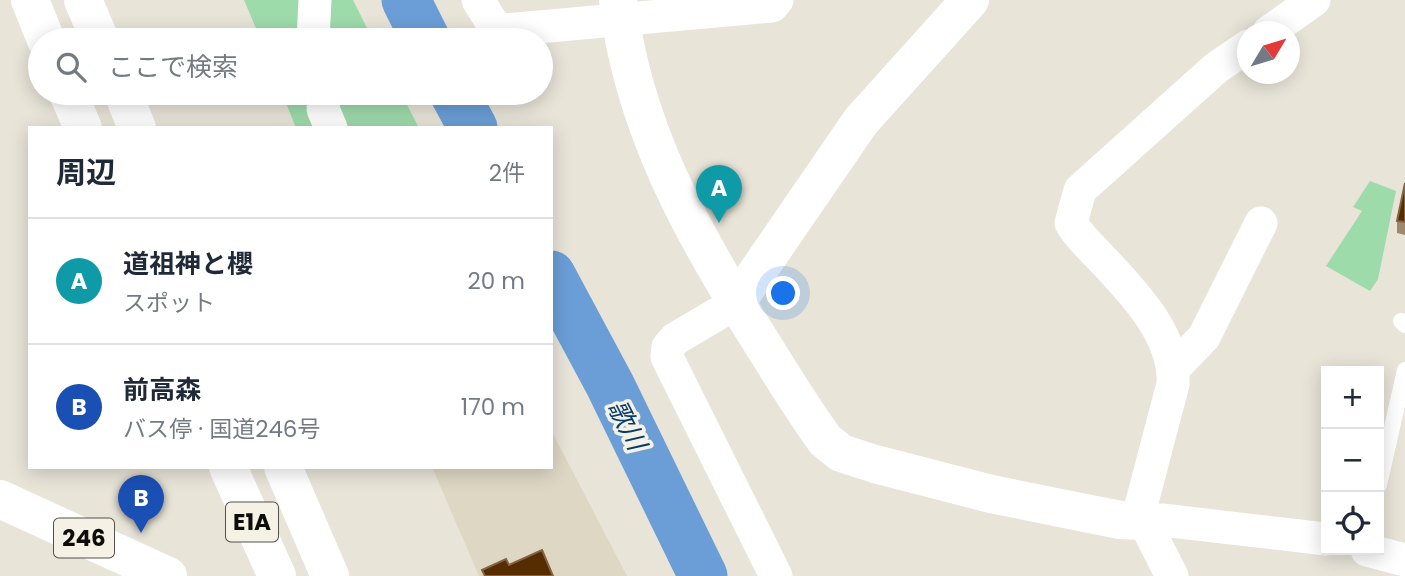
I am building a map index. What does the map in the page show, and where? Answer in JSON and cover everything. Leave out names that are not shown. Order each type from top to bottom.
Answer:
[{"type":"main road","points":[[30,0],[41,28]]},
{"type":"main road","points":[[83,0],[95,28]]},
{"type":"main road","points":[[736,303],[861,121],[970,0]]},
{"type":"main road","points":[[619,11],[640,106],[664,169],[693,232],[825,440],[841,453],[991,494],[1141,521]]},
{"type":"main road","points":[[73,105],[82,126]]},
{"type":"main road","points":[[127,105],[136,126]]},
{"type":"main road","name":"E1A","points":[[229,469],[276,576]]},
{"type":"main road","name":"E1A","points":[[284,469],[330,576]]},
{"type":"main road","name":"246","points":[[0,499],[168,576]]},
{"type":"street","points":[[314,28],[315,0]]},
{"type":"street","points":[[478,0],[494,26],[500,28]]},
{"type":"street","points":[[517,28],[619,11],[772,6],[777,0]]},
{"type":"street","points":[[1284,21],[1314,0]]},
{"type":"street","points":[[1172,576],[1141,521],[1173,384],[1174,368],[1162,336],[1128,287],[1071,223],[1080,190],[1216,68],[1237,54]]},
{"type":"street","points":[[325,105],[324,119],[329,126]]},
{"type":"street","points":[[1174,368],[1204,337],[1246,235]]},
{"type":"street","points":[[736,303],[675,339],[668,347],[667,356],[776,576]]},
{"type":"street","points":[[1141,521],[1162,520],[1321,538]]},
{"type":"street","points":[[1384,554],[1405,560]]},
{"type":"lane","points":[[1384,463],[1405,370]]},
{"type":"shaded area","points":[[553,434],[627,576],[479,576],[433,469],[553,469]]},
{"type":"green space","points":[[244,0],[353,0],[367,28],[256,28]]},
{"type":"green space","points":[[287,105],[407,105],[418,126],[295,126]]},
{"type":"green space","points":[[1370,181],[1396,191],[1378,279],[1370,291],[1326,266],[1362,211],[1353,207]]},
{"type":"building","points":[[1405,183],[1405,222],[1397,221]]},
{"type":"building","points":[[542,550],[553,576],[485,576],[482,570],[506,559],[509,565]]},
{"type":"waterway","name":"歌川","points":[[406,0],[420,28]]},
{"type":"waterway","name":"歌川","points":[[461,105],[472,126]]},
{"type":"waterway","name":"歌川","points":[[553,279],[610,385],[703,576]]},
{"type":"place","name":"道祖神と櫻","points":[[719,223]]},
{"type":"place","name":"前高森","points":[[141,533]]}]
